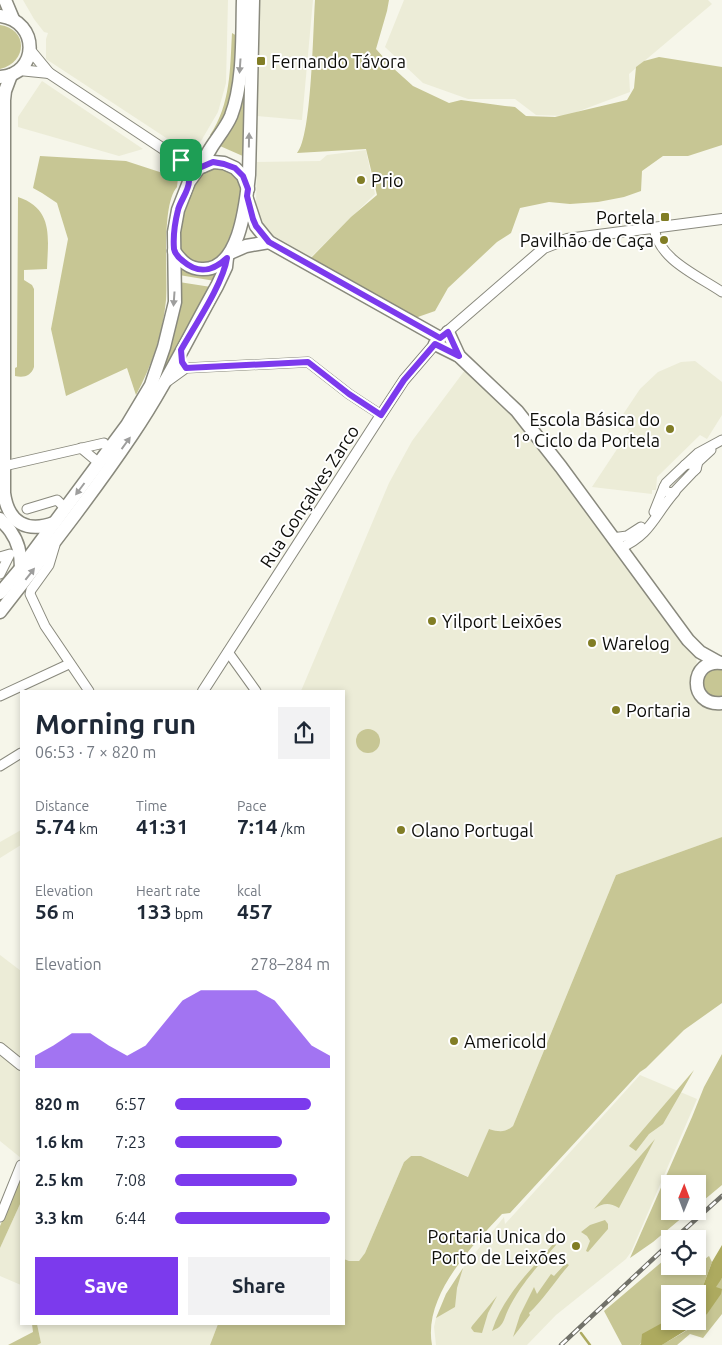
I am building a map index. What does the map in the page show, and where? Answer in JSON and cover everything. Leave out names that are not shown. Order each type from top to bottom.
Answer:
[{"type":"main road","points":[[5,0],[13,19]]},
{"type":"main road","points":[[2,588],[21,568],[127,425],[151,385],[164,347],[175,302],[174,232],[178,210],[189,182],[223,132],[235,103],[240,74],[243,0]]},
{"type":"main road","points":[[174,251],[179,258],[195,269],[207,270],[218,266],[228,255],[239,233],[247,193],[253,0]]},
{"type":"main road","points":[[0,16],[13,19],[20,24],[26,31],[30,50],[28,57],[10,74],[4,100],[4,493],[6,504],[12,516],[19,523],[41,528],[54,523]]},
{"type":"main road","points":[[201,167],[213,162],[224,164],[235,168],[243,176],[250,211],[256,226],[269,242],[441,338],[517,411],[562,467],[688,640],[700,652],[720,662]]},
{"type":"main road","points":[[228,255],[246,246],[269,242]]},
{"type":"main road","points":[[0,612],[57,539],[132,435],[163,386],[217,286],[226,267],[228,255]]},
{"type":"main road","points":[[0,519],[11,531],[18,545],[21,553],[21,568]]},
{"type":"main road","points":[[688,640],[697,660],[698,689],[703,698],[712,703],[722,703]]},
{"type":"main road","points":[[698,674],[710,663],[720,662]]},
{"type":"street","points":[[30,50],[49,73],[181,160],[201,167]]},
{"type":"street","points":[[10,74],[49,73]]},
{"type":"street","points":[[181,160],[189,182]]},
{"type":"street","name":"Rua Gonçalves Zarco","points":[[203,690],[404,380],[441,338],[544,248],[566,239],[722,219]]},
{"type":"street","points":[[654,228],[658,243],[665,252],[678,263],[722,292]]},
{"type":"street","points":[[181,350],[182,362],[186,368]]},
{"type":"street","points":[[163,386],[186,368],[308,362],[349,394],[381,415]]},
{"type":"street","points":[[616,543],[636,532],[646,523],[655,510],[664,487],[698,453],[722,440]]},
{"type":"street","points":[[616,543],[632,541],[654,522],[669,498],[696,469],[698,462],[722,440]]},
{"type":"street","points":[[4,466],[104,443]]},
{"type":"street","points":[[81,448],[99,463]]},
{"type":"street","points":[[686,465],[693,465],[696,469]]},
{"type":"street","points":[[664,487],[669,494],[678,488]]},
{"type":"street","points":[[27,510],[57,500],[65,508]]},
{"type":"street","points":[[57,539],[49,565],[30,594],[45,626],[87,690]]},
{"type":"street","points":[[631,564],[632,541]]},
{"type":"street","points":[[0,557],[10,554],[0,574]]},
{"type":"street","points":[[228,652],[255,690]]},
{"type":"street","points":[[0,696],[69,664]]},
{"type":"street","points":[[0,766],[20,755]]},
{"type":"street","points":[[0,1048],[20,1064]]},
{"type":"street","points":[[0,1217],[20,1167]]},
{"type":"shaded area","points":[[23,0],[228,0],[226,83],[218,112],[201,141],[192,148],[180,147],[46,59],[46,39],[48,33],[44,32],[34,19]]},
{"type":"shaded area","points":[[260,0],[313,0],[302,120],[257,116]]},
{"type":"shaded area","points":[[315,0],[389,0],[376,49],[413,86],[449,103],[461,100],[515,107],[526,116],[555,117],[627,100],[634,88],[636,67],[644,61],[659,57],[722,67],[722,145],[688,156],[663,156],[642,171],[641,191],[624,197],[598,202],[570,204],[549,202],[520,208],[511,233],[497,242],[448,288],[435,311],[415,318],[311,258],[351,217],[377,195],[366,149],[297,153],[302,143],[309,105]]},
{"type":"shaded area","points":[[404,0],[708,0],[712,4],[629,74],[630,92],[566,116],[536,115],[515,99],[468,99],[423,83],[385,47]]},
{"type":"shaded area","points":[[0,25],[16,33],[20,39],[21,46],[16,60],[0,69]]},
{"type":"shaded area","points":[[232,33],[237,36],[236,75],[230,105],[214,138],[210,135],[217,123],[226,98]]},
{"type":"shaded area","points":[[245,58],[245,157],[220,146]]},
{"type":"shaded area","points":[[42,81],[143,149],[119,156],[18,127],[18,117]]},
{"type":"shaded area","points":[[366,150],[375,194],[311,257],[274,236],[258,217],[256,207],[257,162],[320,161],[327,155]]},
{"type":"shaded area","points":[[40,156],[126,161],[178,178],[177,187],[172,196],[167,224],[166,300],[162,325],[152,360],[136,395],[127,368],[66,396],[51,329],[68,239],[57,203],[33,188]]},
{"type":"shaded area","points":[[216,168],[225,170],[236,177],[240,184],[241,197],[233,227],[216,262],[198,266],[182,254],[179,237],[182,214],[198,176]]},
{"type":"shaded area","points":[[18,197],[30,202],[38,209],[43,217],[48,236],[47,269],[24,270],[24,280],[32,285],[34,289],[34,367],[27,376],[21,377],[15,376],[15,368],[17,367]]},
{"type":"shaded area","points":[[178,264],[203,274],[220,270],[215,281],[179,275]]},
{"type":"shaded area","points":[[179,282],[211,287],[147,404],[171,346],[177,319]]},
{"type":"shaded area","name":"Escola Básica do 1º Ciclo da Portela","points":[[695,361],[722,382],[722,415],[707,439],[700,435],[657,477],[656,490],[652,490],[652,494],[592,487],[629,431],[620,419],[640,389],[658,372],[681,362]]},
{"type":"shaded area","points":[[465,370],[498,402],[517,411],[696,656],[698,674],[722,703],[722,837],[616,875],[513,1126],[507,1131],[497,1132],[489,1129],[469,1177],[421,1156],[411,1156],[404,1162],[365,1253],[359,1261],[349,1261],[345,1259],[345,690],[301,690],[389,483],[412,441]]},
{"type":"shaded area","points":[[722,668],[722,696],[711,696],[704,690],[703,681],[705,675],[707,670]]},
{"type":"shaded area","points":[[368,729],[377,732],[380,741],[377,750],[368,753],[359,750],[356,741],[359,732]]},
{"type":"shaded area","points":[[20,831],[20,846],[0,858],[0,842]]},
{"type":"shaded area","points":[[722,837],[722,1003],[684,1030],[640,1072],[510,1213],[502,1214],[464,1257],[442,1291],[435,1308],[431,1327],[432,1345],[210,1345],[218,1325],[345,1325],[345,1259],[359,1261],[365,1253],[404,1162],[411,1156],[421,1156],[468,1177],[489,1129],[502,1131],[513,1126],[616,875]]},
{"type":"shaded area","points":[[0,955],[20,970],[20,1157],[0,1141]]},
{"type":"shaded area","points":[[722,1054],[722,1185],[706,1198],[706,1175],[666,1175],[704,1087]]},
{"type":"shaded area","points":[[694,1070],[663,1124],[649,1134],[636,1151],[629,1146]]},
{"type":"shaded area","points":[[640,1075],[697,1099],[664,1175],[661,1175],[661,1182],[631,1252],[626,1259],[556,1315],[527,1345],[436,1345],[434,1327],[446,1294],[463,1268],[504,1217],[505,1224]]},
{"type":"shaded area","points":[[655,1139],[619,1208],[606,1204],[594,1209]]},
{"type":"shaded area","points":[[20,1177],[20,1204],[0,1248],[0,1226]]},
{"type":"shaded area","points":[[661,1188],[661,1220],[679,1220],[667,1230],[661,1230],[661,1235],[630,1258]]},
{"type":"shaded area","points":[[20,1204],[20,1285],[0,1276],[0,1248]]},
{"type":"shaded area","points":[[605,1220],[608,1224],[608,1229],[588,1252],[586,1251],[590,1241],[581,1232],[590,1225]]},
{"type":"shaded area","points":[[554,1243],[556,1245],[518,1292],[501,1325],[492,1331],[510,1295]]},
{"type":"shaded area","points":[[722,1245],[722,1278],[716,1287],[722,1289],[721,1294],[706,1315],[706,1285],[703,1285],[712,1262]]},
{"type":"shaded area","points":[[709,1256],[712,1262],[703,1285],[661,1285],[661,1324],[639,1345],[622,1345],[604,1311],[661,1263],[661,1275],[706,1275],[706,1258]]},
{"type":"shaded area","points":[[566,1263],[569,1265],[529,1313],[530,1315],[513,1337],[520,1315],[534,1287],[537,1294],[551,1274],[554,1276]]},
{"type":"shaded area","points":[[463,1268],[457,1288],[455,1307],[436,1318],[446,1294]]},
{"type":"shaded area","points":[[722,1278],[722,1314],[703,1338],[690,1334],[677,1345],[662,1345],[686,1330],[706,1330],[706,1314],[719,1281]]},
{"type":"shaded area","points":[[497,1296],[488,1313],[482,1333],[474,1332],[471,1328],[472,1326]]},
{"type":"shaded area","points":[[661,1324],[661,1330],[686,1330],[662,1345],[639,1345],[641,1344],[642,1334]]},
{"type":"shaded area","points":[[32,1325],[37,1325],[41,1343],[37,1345],[8,1345],[33,1332]]},
{"type":"shaded area","points":[[37,1325],[218,1325],[210,1345],[37,1345],[41,1343]]},
{"type":"waterway","points":[[581,1333],[590,1345]]},
{"type":"railway","points":[[684,1230],[722,1196]]},
{"type":"railway","points":[[561,1345],[661,1251]]},
{"type":"place","name":"Fernando Távora","points":[[261,61]]},
{"type":"place","name":"Prio","points":[[361,180]]},
{"type":"place","name":"Portela","points":[[665,217]]},
{"type":"place","name":"Pavilhão de Caça","points":[[664,240]]},
{"type":"place","name":"Escola Básica do 1º Ciclo da Portela","points":[[670,429]]},
{"type":"place","name":"Yilport Leixões","points":[[432,621]]},
{"type":"place","name":"Warelog","points":[[592,643]]},
{"type":"place","name":"Portaria","points":[[616,710]]},
{"type":"place","name":"Olano Portugal","points":[[401,830]]},
{"type":"place","name":"Americold","points":[[454,1041]]},
{"type":"place","name":"Portaria Unica do Porto de Leixões","points":[[576,1246]]},
{"type":"route","points":[[181,160],[199,168],[213,162],[235,168],[243,176],[248,189],[247,196],[250,211],[256,226],[269,242],[440,338],[448,332],[459,356],[435,344],[404,380],[381,415],[349,394],[308,362],[186,368],[182,362],[181,350],[217,286],[226,267],[227,258],[218,266],[207,270],[195,269],[186,264],[174,251],[174,232],[178,210],[189,182],[181,160]]}]
